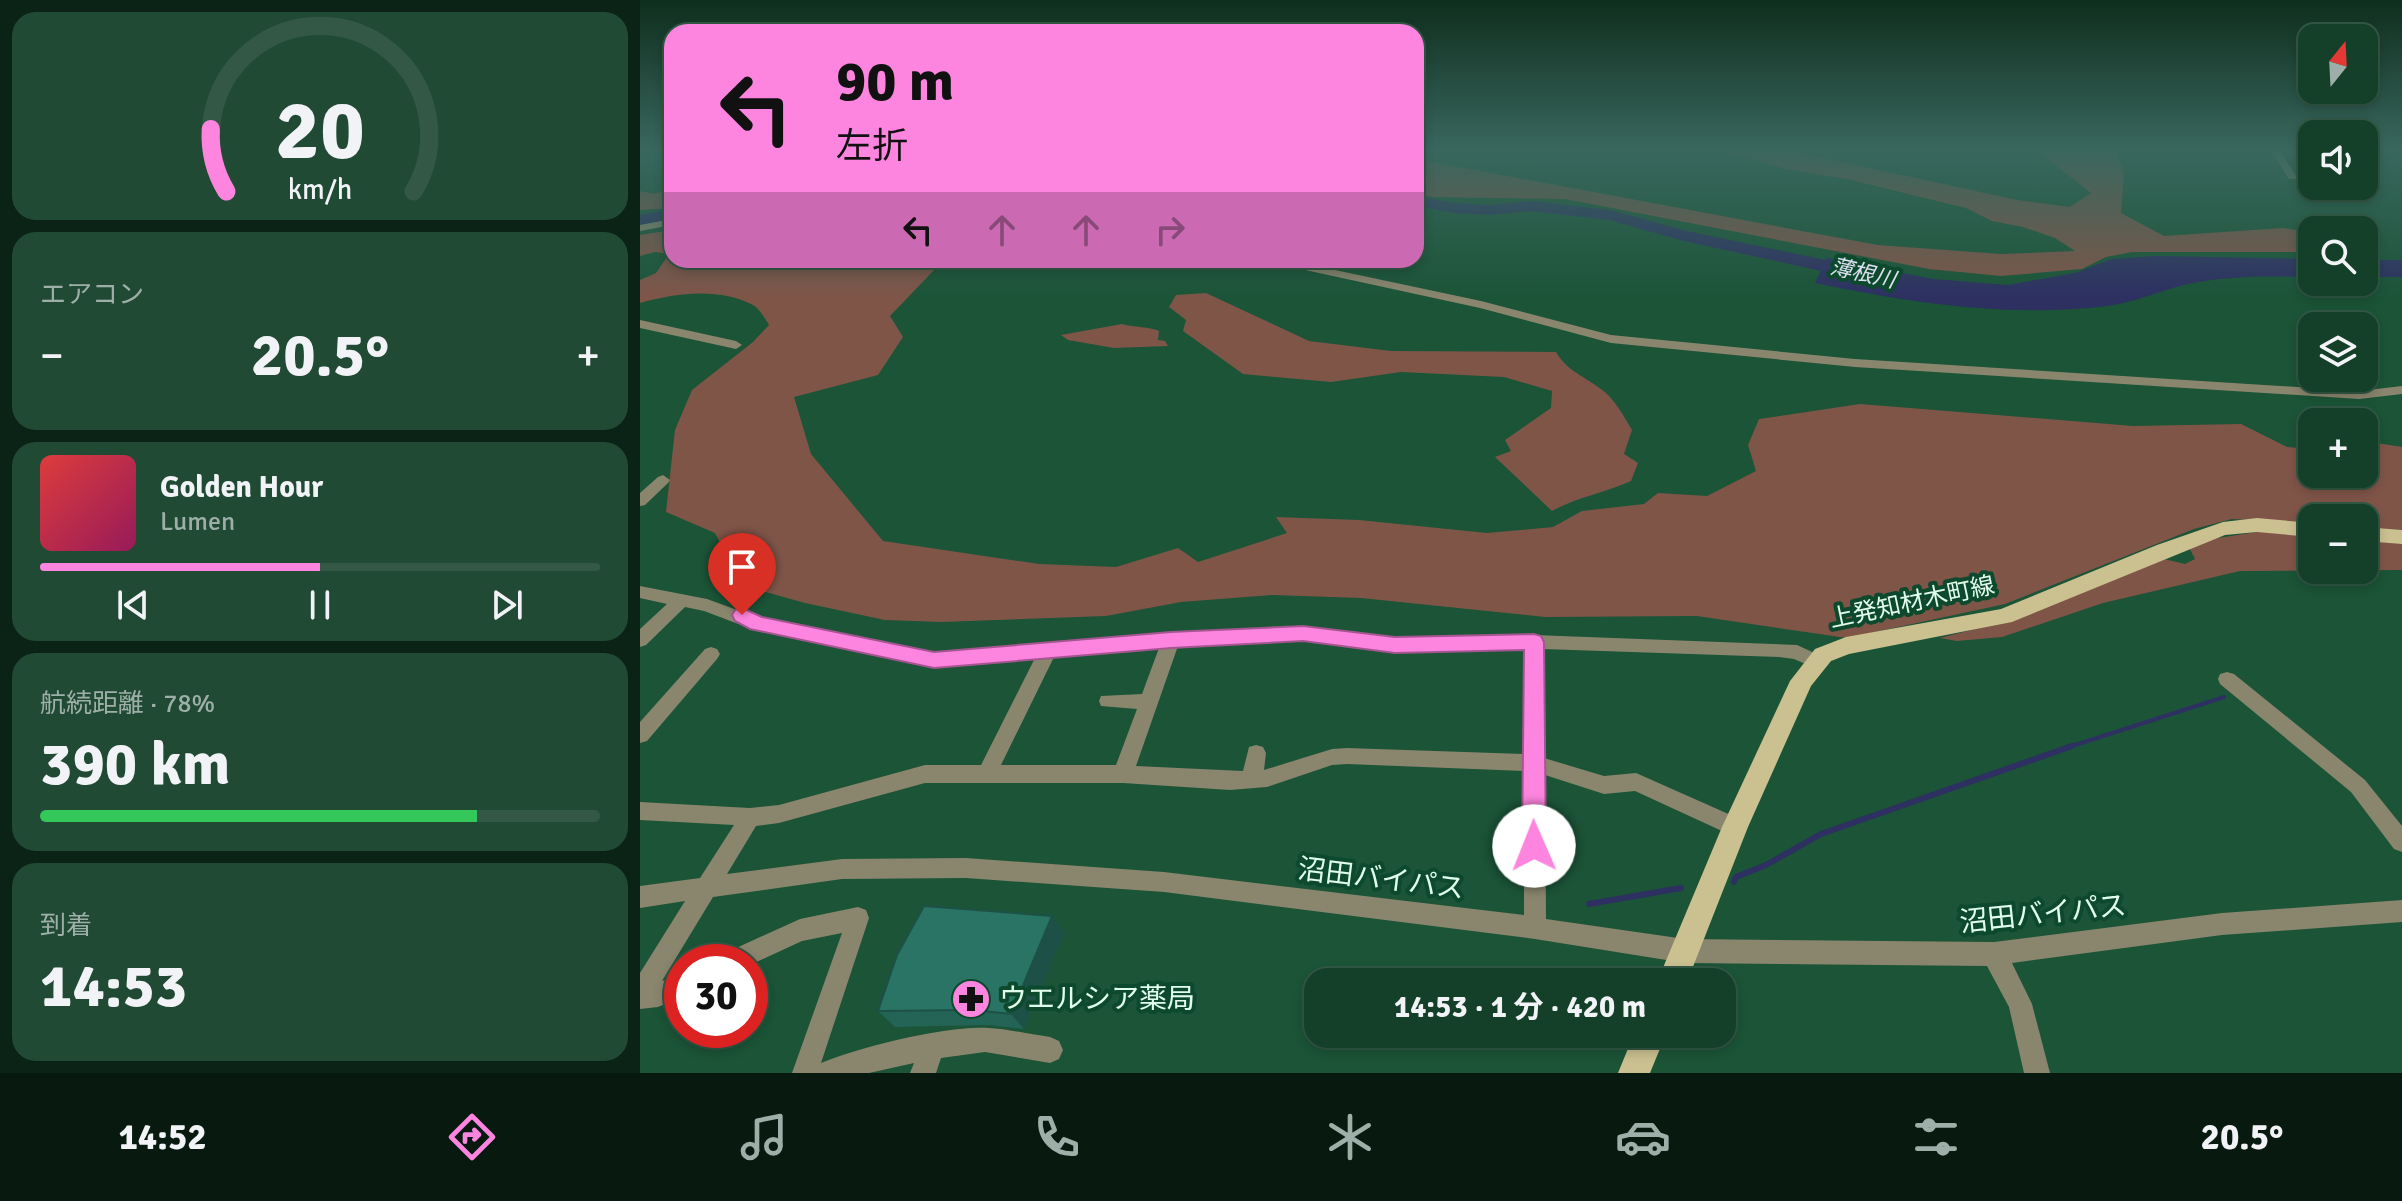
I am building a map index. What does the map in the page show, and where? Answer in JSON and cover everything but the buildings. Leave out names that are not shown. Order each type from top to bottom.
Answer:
[{"type":"main road","name":"上発知材木町線","points":[[1678,968],[1735,827],[1802,681],[1815,661],[1823,655],[1846,646],[2004,616],[2223,529],[2257,525],[2298,529]]},
{"type":"main road","points":[[2378,535],[2402,537]]},
{"type":"main road","points":[[1634,1073],[1644,1048]]},
{"type":"street","points":[[640,228],[664,224]]},
{"type":"street","points":[[1310,268],[1481,305],[1611,339],[1785,357],[2068,378],[2359,395],[2402,390]]},
{"type":"street","points":[[640,324],[736,345]]},
{"type":"street","points":[[713,341],[732,328]]},
{"type":"street","points":[[640,501],[663,480]]},
{"type":"street","points":[[640,592],[742,615],[757,624],[934,660],[1171,640],[1303,634],[1395,645],[1534,642],[1788,650],[1815,661]]},
{"type":"street","points":[[640,640],[682,600]]},
{"type":"street","points":[[1123,774],[1171,640]]},
{"type":"street","points":[[1534,642],[1535,928]]},
{"type":"street","points":[[986,775],[1049,649]]},
{"type":"street","points":[[640,735],[711,654]]},
{"type":"street","points":[[2227,679],[2358,786],[2402,842]]},
{"type":"street","points":[[1108,701],[1150,702]]},
{"type":"street","points":[[1252,779],[1256,753]]},
{"type":"street","points":[[640,811],[750,817],[779,814],[925,774],[1123,774],[1230,781],[1252,779],[1332,757],[1533,763],[1604,785],[1636,782],[1735,827]]},
{"type":"street","points":[[640,996],[669,944],[710,886],[750,817]]},
{"type":"street","name":"沼田バイパス","points":[[640,897],[842,869],[966,868],[1164,882],[1535,928],[1685,951],[1994,954],[2222,924],[2402,911]]},
{"type":"street","points":[[768,945],[800,930],[858,918],[805,1073]]},
{"type":"street","points":[[1994,954],[2020,1004],[2037,1073]]},
{"type":"street","points":[[640,996],[664,992]]},
{"type":"street","points":[[827,1073],[932,1046],[985,1040],[1050,1050]]},
{"type":"street","points":[[923,1073],[932,1046]]},
{"type":"shaded area","points":[[640,199],[664,199],[664,208],[640,210]]},
{"type":"shaded area","points":[[1565,199],[1631,199],[1878,245],[2001,254],[2075,251],[2055,238],[1992,221],[1966,208],[1929,199],[2013,199],[2070,207],[2082,199],[2122,199],[2121,213],[2164,236],[2283,228],[2298,230],[2298,252],[2132,252],[2106,257],[2082,269],[2001,276],[1929,269]]},
{"type":"shaded area","points":[[664,231],[664,253],[640,256],[640,235]]},
{"type":"shaded area","points":[[664,261],[664,268],[936,268],[890,316],[903,337],[878,375],[794,397],[811,454],[883,541],[1039,564],[1116,567],[1178,548],[1198,562],[1287,533],[1276,517],[1359,520],[1487,533],[1553,527],[1582,511],[1644,504],[1658,493],[1707,496],[1756,471],[1748,445],[1759,419],[1860,404],[2133,426],[2241,424],[2287,447],[2298,448],[2298,488],[2378,488],[2378,443],[2402,447],[2402,530],[2378,529],[2378,504],[2298,504],[2298,522],[2232,519],[2194,529],[2005,604],[1847,638],[1697,616],[1545,617],[1361,598],[1272,595],[1181,602],[1106,616],[941,622],[885,620],[805,603],[715,578],[731,563],[715,533],[666,512],[675,430],[692,390],[753,342],[769,325],[753,305],[726,296],[682,294],[640,303],[640,280],[656,273]]},
{"type":"shaded area","points":[[1206,293],[1309,341],[1391,351],[1556,352],[1571,369],[1610,398],[1632,430],[1624,454],[1638,463],[1631,481],[1552,511],[1495,457],[1511,451],[1505,440],[1551,408],[1552,391],[1504,377],[1401,372],[1331,382],[1243,374],[1183,331],[1186,320],[1169,307],[1176,295]]},
{"type":"shaded area","points":[[1122,324],[1159,331],[1158,340],[1165,341],[1168,346],[1114,348],[1068,340],[1061,335]]},
{"type":"shaded area","points":[[2270,530],[2298,533],[2298,571],[2240,571],[2103,603],[2002,637],[1957,641],[1940,638],[2011,620],[2164,559],[2185,564],[2195,559],[2189,547],[2211,539]]},
{"type":"shaded area","points":[[2378,539],[2402,540],[2402,570],[2378,570]]},
{"type":"water","points":[[2155,256],[2298,259],[2298,277],[2216,279],[2117,304],[2034,310],[1924,302],[1815,283],[1827,258],[1933,279],[2008,285],[2075,273],[2112,259]]},
{"type":"water","points":[[2378,260],[2402,260],[2402,277],[2378,277]]},
{"type":"waterway","name":"薄根川","points":[[1424,202],[1489,210],[1531,206],[1610,215],[1684,236],[1859,273]]},
{"type":"waterway","name":"薄根川","points":[[640,220],[664,216]]},
{"type":"waterway","points":[[2070,747],[2224,697]]},
{"type":"waterway","points":[[1734,882],[1736,877],[1766,865],[1821,834],[2070,747]]},
{"type":"waterway","points":[[1589,904],[1681,888]]},
{"type":"place","name":"ウエルシア薬局","points":[[971,999]]},
{"type":"route","points":[[742,615],[757,624],[934,660],[1171,640],[1303,634],[1395,645],[1534,642],[1534,846]]}]
